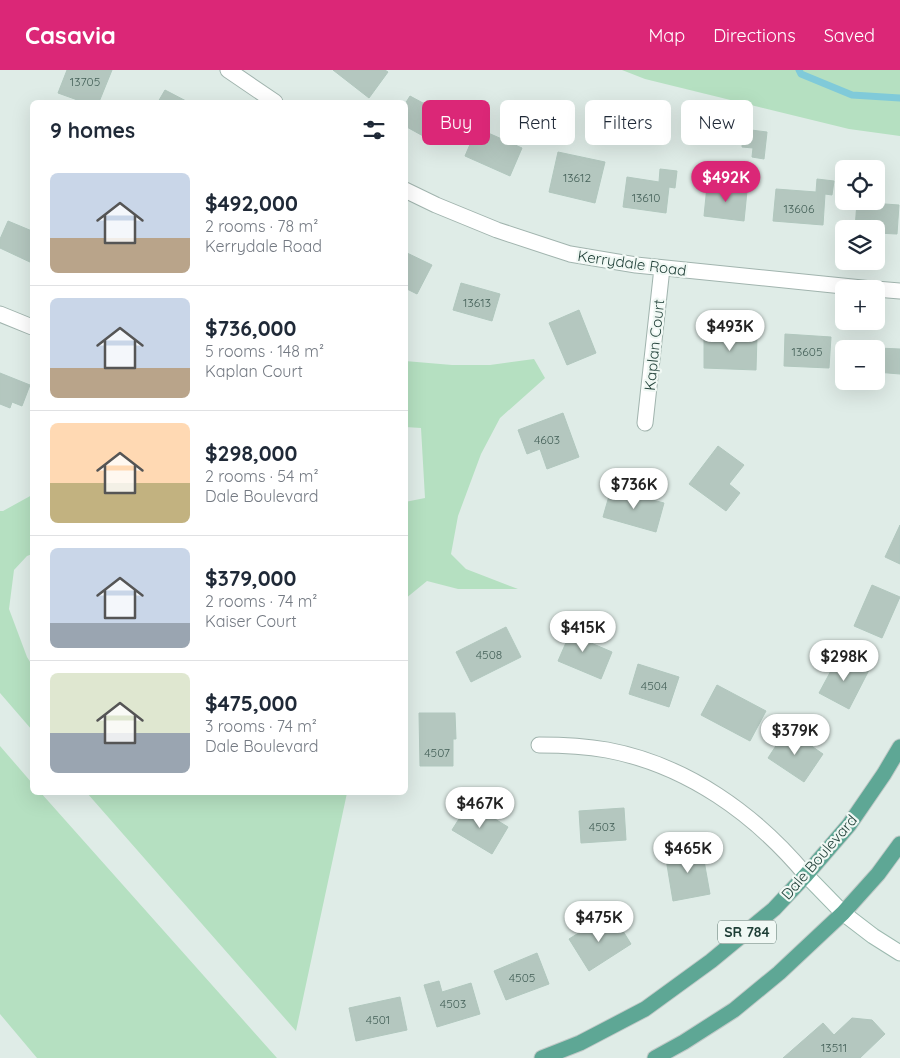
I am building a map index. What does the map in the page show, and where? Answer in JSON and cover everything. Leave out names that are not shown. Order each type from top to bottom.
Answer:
[{"type":"main road","name":"Dale Boulevard","points":[[542,1058],[580,1042],[644,1009],[711,961],[774,908],[806,875],[849,825],[900,747]]},
{"type":"main road","points":[[655,1058],[734,1010],[779,973],[843,913],[878,874],[900,844]]},
{"type":"street","points":[[228,70],[272,100]]},
{"type":"street","name":"Kerrydale Road","points":[[408,191],[497,230],[570,254],[604,261],[662,268],[835,285]]},
{"type":"street","name":"Kaplan Court","points":[[645,422],[662,268]]},
{"type":"street","points":[[885,290],[900,292]]},
{"type":"street","points":[[0,314],[30,326]]},
{"type":"street","points":[[539,745],[608,750],[648,761],[687,777],[716,794],[753,820],[792,858],[843,913],[873,936],[900,953]]},
{"type":"green space","points":[[622,70],[900,70],[900,136],[849,129],[753,105],[753,100],[731,100],[645,79]]},
{"type":"green space","points":[[534,359],[545,378],[500,418],[481,454],[458,516],[451,554],[466,569],[518,589],[458,589],[427,581],[408,597],[408,501],[425,498],[421,428],[408,427],[408,361],[452,365],[490,365]]},
{"type":"green space","points":[[30,496],[30,555],[14,570],[9,609],[30,662],[30,728],[0,693],[0,511]]},
{"type":"green space","points":[[0,746],[30,781],[30,795],[43,795],[277,1058],[37,1058],[0,1014]]},
{"type":"green space","points":[[89,795],[347,795],[296,1031]]},
{"type":"building","points":[[67,70],[112,70],[100,100],[77,100],[58,93]]},
{"type":"building","points":[[333,70],[385,70],[388,72],[369,98]]},
{"type":"building","points":[[165,90],[184,100],[159,100]]},
{"type":"building","points":[[410,96],[422,102],[422,135],[408,128],[408,100]]},
{"type":"building","points":[[753,130],[767,132],[764,159],[752,157],[753,148],[742,147],[742,145],[753,145]]},
{"type":"building","points":[[490,134],[500,138],[500,145],[515,145],[522,148],[510,176],[465,156],[470,145],[490,145]]},
{"type":"building","points":[[558,152],[605,162],[595,203],[549,192]]},
{"type":"building","points":[[660,169],[677,171],[675,188],[669,187],[666,213],[623,207],[627,177],[659,182]]},
{"type":"building","points":[[817,179],[834,181],[832,195],[825,194],[823,225],[773,221],[776,189],[816,192]]},
{"type":"building","points":[[707,186],[747,191],[744,221],[704,216]]},
{"type":"building","points":[[885,204],[899,205],[897,234],[885,233],[885,220],[856,220],[856,210],[885,210]]},
{"type":"building","points":[[8,221],[30,230],[30,262],[0,248],[0,239]]},
{"type":"building","points":[[408,253],[432,265],[417,294],[408,290]]},
{"type":"building","points":[[461,283],[500,294],[492,321],[453,310]]},
{"type":"building","points":[[579,310],[596,353],[567,365],[549,323]]},
{"type":"building","points":[[704,334],[757,336],[756,370],[704,368]]},
{"type":"building","points":[[785,334],[831,337],[829,368],[784,366]]},
{"type":"building","points":[[885,348],[900,349],[900,374],[885,373]]},
{"type":"building","points":[[0,373],[30,385],[22,406],[12,402],[10,408],[0,404]]},
{"type":"building","points":[[563,413],[579,457],[547,469],[540,449],[527,454],[518,430]]},
{"type":"building","points":[[718,446],[744,465],[729,484],[740,493],[726,511],[689,484]]},
{"type":"building","points":[[611,489],[664,503],[656,532],[603,517]]},
{"type":"building","points":[[900,525],[900,564],[885,557]]},
{"type":"building","points":[[872,585],[900,597],[882,638],[854,626]]},
{"type":"building","points":[[565,621],[581,627],[577,637],[612,652],[601,679],[558,661],[568,638],[559,634]]},
{"type":"building","points":[[506,627],[521,657],[471,682],[456,652]]},
{"type":"building","points":[[840,654],[869,670],[849,709],[819,693]]},
{"type":"building","points":[[638,664],[679,677],[669,707],[629,694]]},
{"type":"building","points":[[717,685],[766,711],[750,741],[701,715]]},
{"type":"building","points":[[419,713],[455,713],[456,739],[453,739],[453,766],[420,766]]},
{"type":"building","points":[[787,729],[823,754],[804,782],[768,758]]},
{"type":"building","points":[[469,803],[508,827],[492,854],[452,830]]},
{"type":"building","points":[[624,808],[626,840],[581,843],[579,811]]},
{"type":"building","points":[[701,844],[710,894],[673,901],[666,859],[678,857],[676,849]]},
{"type":"building","points":[[601,919],[608,929],[618,923],[631,944],[589,971],[569,939]]},
{"type":"building","points":[[537,953],[549,984],[506,1000],[494,971]]},
{"type":"building","points":[[439,981],[442,992],[471,983],[480,1014],[437,1027],[424,985]]},
{"type":"building","points":[[400,997],[407,1030],[356,1041],[349,1008]]},
{"type":"building","points":[[852,1018],[872,1020],[885,1034],[860,1058],[783,1058],[823,1023],[834,1035]]},
{"type":"waterway","points":[[799,70],[801,74],[852,95],[900,98]]}]
